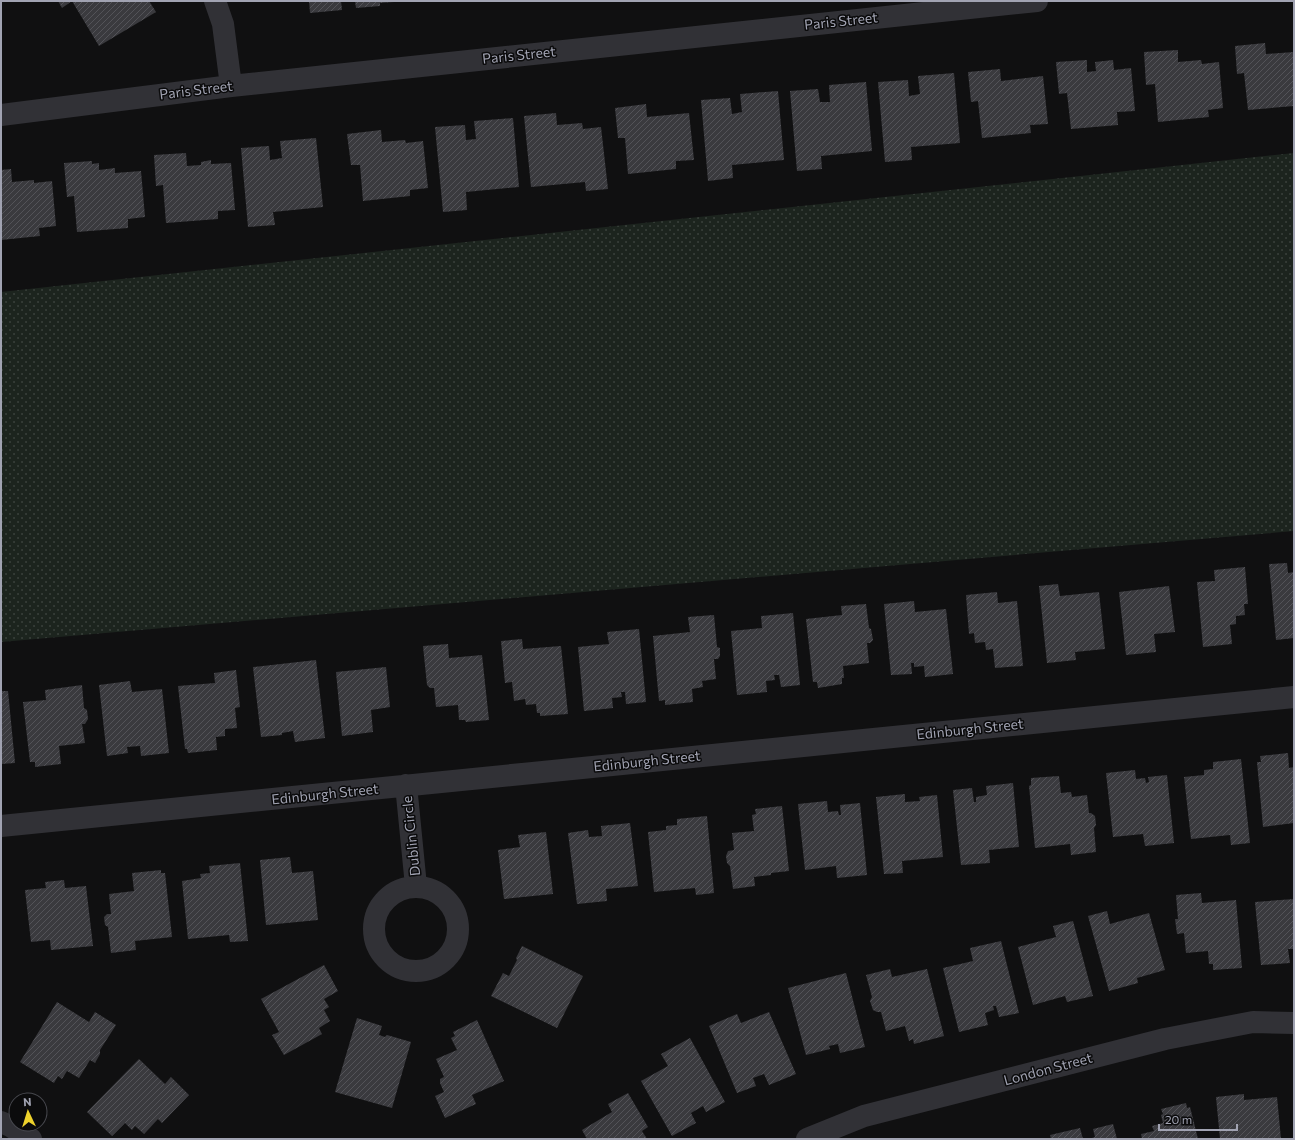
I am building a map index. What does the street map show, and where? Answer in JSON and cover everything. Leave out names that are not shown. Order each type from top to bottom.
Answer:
[{"type":"street","points":[[215,1],[223,24],[231,86]]},
{"type":"street","name":"Paris Street","points":[[1,115],[231,86],[931,6],[1037,1]]},
{"type":"street","name":"Edinburgh Street","points":[[1,826],[1294,697]]},
{"type":"street","name":"Dublin Circle","points":[[406,786],[416,886]]},
{"type":"street","name":"London Street","points":[[807,1139],[864,1116],[1165,1039],[1253,1022],[1294,1023]]},
{"type":"street","points":[[1,1122],[31,1139]]},
{"type":"shaded area","points":[[1294,153],[1294,531],[1,642],[1,292]]},
{"type":"building","points":[[58,1],[72,1],[62,8]]},
{"type":"building","points":[[72,1],[149,1],[156,12],[99,46]]},
{"type":"building","points":[[309,1],[341,1],[342,10],[310,13]]},
{"type":"building","points":[[355,1],[394,2],[380,3],[380,6],[356,8]]},
{"type":"building","points":[[1265,43],[1266,54],[1294,52],[1294,106],[1248,110],[1244,73],[1237,74],[1235,46]]},
{"type":"building","points":[[1178,50],[1178,62],[1201,60],[1202,64],[1219,62],[1223,108],[1208,110],[1209,117],[1158,122],[1155,84],[1146,85],[1144,52]]},
{"type":"building","points":[[1087,60],[1087,72],[1096,71],[1095,62],[1113,60],[1114,70],[1131,68],[1135,111],[1117,112],[1118,125],[1071,129],[1067,93],[1059,94],[1056,62]]},
{"type":"building","points":[[1000,69],[1001,81],[1043,76],[1048,124],[1030,125],[1031,133],[982,138],[978,101],[971,102],[968,72]]},
{"type":"building","points":[[954,73],[960,143],[911,147],[912,160],[885,162],[878,82],[908,80],[909,96],[920,94],[918,76]]},
{"type":"building","points":[[866,82],[872,151],[821,156],[822,169],[797,171],[790,91],[818,89],[820,102],[830,102],[829,85]]},
{"type":"building","points":[[778,91],[784,160],[732,165],[733,178],[708,181],[701,100],[730,98],[732,114],[742,112],[740,94]]},
{"type":"building","points":[[646,104],[647,117],[689,113],[694,160],[676,161],[676,169],[628,174],[625,138],[618,138],[615,108]]},
{"type":"building","points":[[556,113],[557,125],[582,123],[583,129],[601,127],[608,189],[586,191],[585,182],[531,187],[524,116]]},
{"type":"building","points":[[513,118],[519,187],[466,192],[467,210],[443,212],[435,127],[465,125],[466,140],[476,139],[474,121]]},
{"type":"building","points":[[381,130],[382,142],[405,140],[406,143],[423,141],[428,188],[410,190],[410,196],[363,201],[360,165],[351,165],[347,134]]},
{"type":"building","points":[[316,138],[323,207],[273,212],[275,225],[248,227],[241,148],[269,146],[270,160],[282,158],[280,141]]},
{"type":"building","points":[[186,153],[187,166],[201,165],[201,162],[211,160],[211,164],[231,163],[235,210],[218,211],[218,219],[166,223],[163,185],[156,186],[154,155]]},
{"type":"building","points":[[92,161],[92,164],[99,163],[99,170],[115,168],[115,173],[141,171],[145,217],[128,219],[128,228],[77,232],[74,196],[67,197],[64,163]]},
{"type":"building","points":[[11,169],[12,182],[34,180],[34,183],[52,181],[56,226],[39,228],[40,236],[1,240],[1,170]]},
{"type":"building","points":[[1287,563],[1288,573],[1294,572],[1294,638],[1276,640],[1269,564]]},
{"type":"building","points":[[1245,567],[1248,604],[1244,604],[1245,615],[1236,616],[1236,624],[1230,625],[1232,644],[1203,647],[1197,582],[1215,581],[1214,570]]},
{"type":"building","points":[[1058,584],[1060,596],[1099,592],[1105,649],[1075,652],[1076,660],[1047,663],[1039,586]]},
{"type":"building","points":[[1169,586],[1175,632],[1154,634],[1156,652],[1126,655],[1119,592]]},
{"type":"building","points":[[997,592],[998,603],[1017,601],[1023,666],[995,668],[993,649],[986,650],[985,642],[975,643],[974,633],[969,634],[966,595]]},
{"type":"building","points":[[914,601],[915,612],[946,609],[953,674],[925,677],[924,666],[914,667],[914,663],[911,663],[912,674],[891,675],[884,604]]},
{"type":"building","points":[[866,604],[869,628],[871,629],[873,640],[870,643],[867,643],[869,663],[843,666],[844,678],[842,678],[842,684],[818,688],[817,682],[813,682],[806,619],[842,615],[841,606]]},
{"type":"building","points":[[793,613],[800,685],[781,687],[779,675],[774,675],[775,680],[766,681],[767,692],[737,695],[731,631],[762,628],[761,616]]},
{"type":"building","points":[[714,615],[717,647],[720,648],[720,656],[718,659],[714,659],[716,679],[702,681],[703,687],[692,689],[693,702],[665,705],[665,700],[659,701],[653,636],[690,632],[688,617]]},
{"type":"building","points":[[639,629],[646,702],[626,704],[625,692],[621,692],[622,697],[612,698],[613,708],[584,711],[578,647],[609,644],[607,632]]},
{"type":"building","points":[[522,639],[523,649],[561,646],[568,714],[540,716],[540,713],[537,713],[536,704],[526,705],[525,699],[514,701],[512,682],[505,683],[501,641]]},
{"type":"building","points":[[448,644],[449,658],[482,655],[489,720],[466,722],[465,720],[459,720],[458,705],[436,707],[434,688],[430,688],[427,685],[423,646]]},
{"type":"building","points":[[316,660],[325,738],[295,742],[293,731],[282,733],[282,735],[261,737],[253,667]]},
{"type":"building","points":[[386,667],[390,707],[371,710],[373,732],[342,736],[336,672]]},
{"type":"building","points":[[236,670],[240,707],[235,708],[237,728],[225,729],[225,736],[216,737],[217,750],[188,753],[187,749],[185,749],[178,686],[215,683],[214,673]]},
{"type":"building","points":[[130,681],[132,692],[162,689],[169,753],[141,756],[140,746],[127,747],[128,753],[107,756],[99,685]]},
{"type":"building","points":[[82,685],[84,708],[87,710],[88,719],[85,724],[82,724],[85,743],[59,746],[61,764],[35,767],[35,762],[30,762],[23,702],[46,700],[45,690]]},
{"type":"building","points":[[1,691],[8,691],[15,763],[1,764]]},
{"type":"building","points":[[1288,753],[1289,768],[1294,767],[1294,823],[1263,827],[1257,762],[1261,762],[1260,756]]},
{"type":"building","points":[[1241,759],[1250,843],[1231,845],[1230,835],[1191,839],[1184,777],[1204,775],[1204,770],[1213,769],[1213,762]]},
{"type":"building","points":[[1135,770],[1136,779],[1145,778],[1146,783],[1149,782],[1148,777],[1167,775],[1174,843],[1145,846],[1143,834],[1113,837],[1106,773]]},
{"type":"building","points":[[1059,776],[1061,793],[1071,792],[1072,797],[1087,795],[1089,813],[1095,816],[1096,825],[1094,828],[1096,852],[1071,855],[1070,844],[1035,848],[1029,786],[1031,785],[1031,778]]},
{"type":"building","points":[[1013,783],[1019,847],[989,850],[990,863],[961,865],[953,790],[972,788],[974,802],[976,802],[976,797],[987,795],[986,786]]},
{"type":"building","points":[[905,794],[905,802],[920,801],[919,797],[937,795],[943,857],[902,861],[903,873],[884,874],[876,797]]},
{"type":"building","points":[[827,801],[828,812],[838,811],[839,815],[841,815],[840,805],[860,803],[867,875],[837,878],[836,866],[805,870],[798,804]]},
{"type":"building","points":[[782,806],[789,871],[754,877],[755,886],[733,889],[730,866],[727,863],[726,856],[728,851],[734,850],[732,833],[754,831],[752,815],[756,814],[755,809]]},
{"type":"building","points":[[707,816],[714,893],[696,895],[695,888],[654,892],[648,832],[666,830],[666,826],[677,825],[677,819]]},
{"type":"building","points":[[630,823],[638,886],[606,889],[607,901],[577,904],[568,833],[588,830],[589,837],[602,836],[601,826]]},
{"type":"building","points":[[546,832],[553,894],[504,899],[498,850],[520,847],[518,835]]},
{"type":"building","points":[[290,857],[292,873],[313,871],[318,920],[266,925],[260,860]]},
{"type":"building","points":[[240,863],[248,941],[230,942],[229,935],[188,939],[182,881],[201,878],[200,874],[210,873],[209,866]]},
{"type":"building","points":[[161,870],[161,873],[165,873],[172,937],[135,941],[136,950],[111,953],[108,927],[105,925],[104,917],[107,914],[111,914],[109,894],[134,891],[132,873]]},
{"type":"building","points":[[64,880],[65,888],[86,886],[93,946],[51,950],[50,940],[31,942],[25,890],[46,888],[45,882]]},
{"type":"building","points":[[1201,893],[1202,903],[1236,900],[1242,968],[1213,970],[1213,964],[1209,964],[1208,951],[1186,953],[1184,933],[1177,934],[1175,919],[1178,919],[1176,895]]},
{"type":"building","points":[[1294,899],[1294,949],[1288,949],[1290,963],[1261,965],[1255,902]]},
{"type":"building","points":[[1107,911],[1110,924],[1149,913],[1165,970],[1137,978],[1138,983],[1109,991],[1088,916]]},
{"type":"building","points":[[1073,921],[1093,996],[1067,1002],[1065,996],[1033,1005],[1018,947],[1056,937],[1053,926]]},
{"type":"building","points":[[1001,941],[1019,1013],[999,1017],[996,1006],[993,1006],[994,1010],[985,1013],[988,1025],[959,1032],[943,968],[973,961],[970,948]]},
{"type":"building","points":[[522,946],[583,976],[557,1028],[491,996],[503,973],[509,976]]},
{"type":"building","points":[[324,965],[338,991],[324,999],[329,1007],[324,1010],[330,1021],[319,1028],[322,1034],[284,1055],[272,1035],[279,1032],[261,999]]},
{"type":"building","points":[[890,969],[892,977],[927,969],[944,1036],[914,1044],[913,1039],[909,1041],[905,1026],[886,1031],[881,1012],[873,1010],[870,1001],[872,997],[866,975]]},
{"type":"building","points":[[846,973],[865,1047],[840,1053],[838,1044],[829,1046],[830,1049],[806,1055],[788,988]]},
{"type":"building","points":[[57,1002],[89,1022],[95,1012],[116,1025],[100,1050],[100,1054],[95,1063],[90,1060],[79,1078],[67,1071],[62,1079],[58,1076],[54,1083],[20,1062]]},
{"type":"building","points":[[769,1012],[796,1074],[769,1085],[764,1074],[753,1078],[756,1086],[737,1093],[709,1026],[737,1014],[741,1023]]},
{"type":"building","points":[[357,1018],[382,1026],[379,1035],[385,1037],[387,1035],[411,1042],[392,1108],[335,1092]]},
{"type":"building","points":[[477,1020],[504,1081],[472,1095],[476,1104],[445,1118],[435,1096],[444,1092],[440,1079],[444,1077],[436,1059],[457,1050],[451,1038],[455,1036],[453,1032]]},
{"type":"building","points":[[690,1038],[725,1102],[706,1112],[703,1106],[691,1113],[696,1123],[672,1136],[641,1081],[668,1066],[661,1054]]},
{"type":"building","points":[[139,1059],[165,1084],[171,1077],[189,1095],[162,1123],[158,1119],[144,1134],[135,1126],[132,1130],[125,1123],[112,1136],[87,1112]]},
{"type":"building","points":[[628,1093],[648,1127],[642,1131],[647,1139],[587,1139],[582,1130],[612,1112],[608,1104]]},
{"type":"building","points":[[1244,1094],[1244,1100],[1277,1097],[1281,1139],[1220,1139],[1216,1097]]},
{"type":"building","points":[[1186,1103],[1187,1108],[1190,1107],[1198,1139],[1142,1139],[1141,1134],[1154,1131],[1152,1126],[1163,1123],[1161,1115],[1163,1114],[1161,1109]]},
{"type":"building","points":[[1113,1124],[1117,1139],[1089,1139],[1095,1137],[1093,1129]]},
{"type":"building","points":[[1080,1128],[1083,1139],[1051,1139],[1050,1135]]}]
